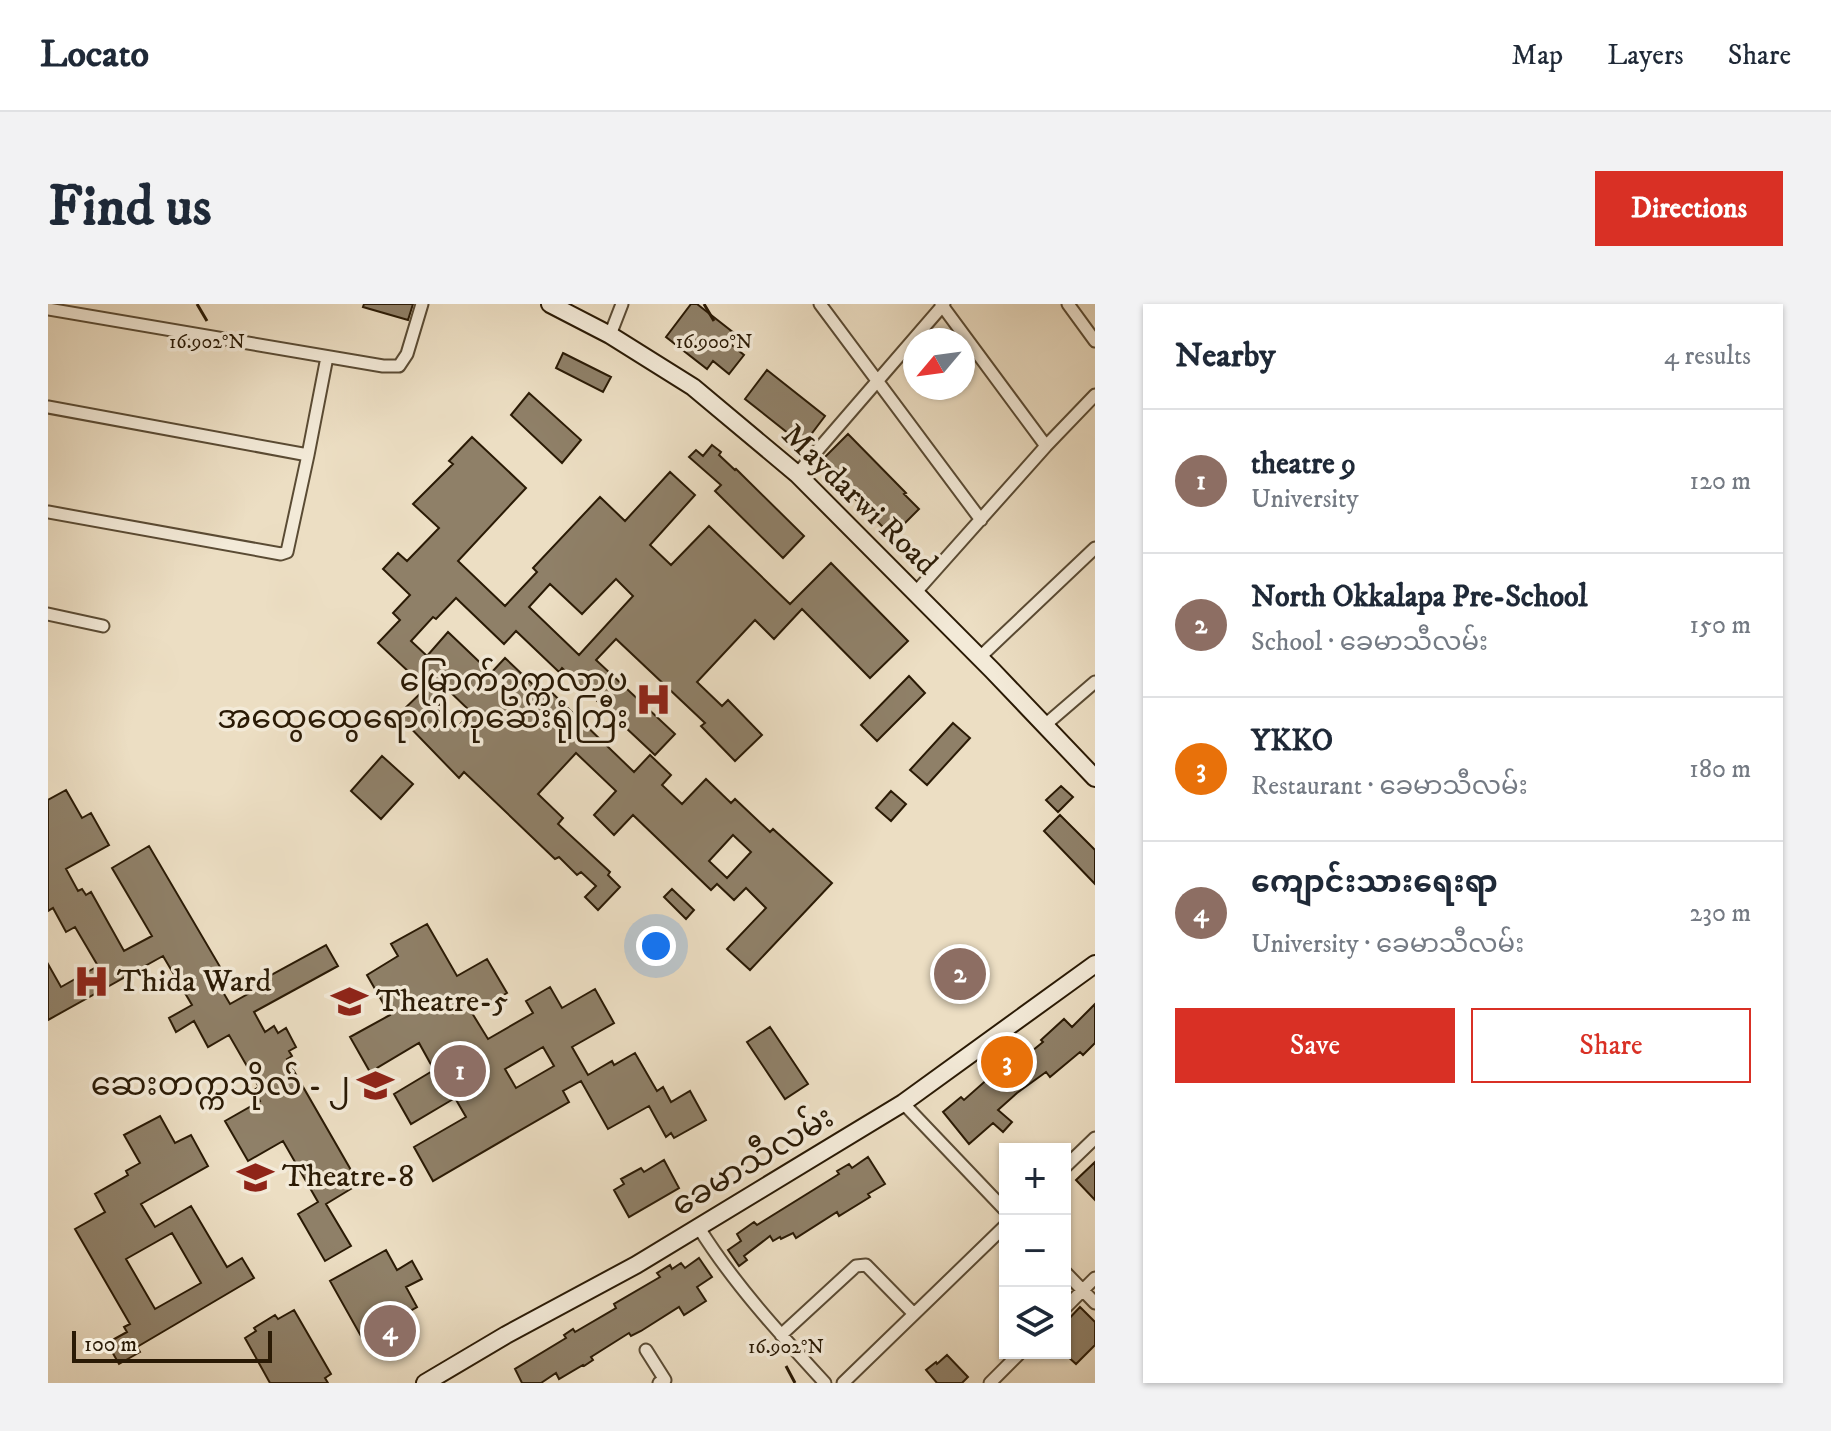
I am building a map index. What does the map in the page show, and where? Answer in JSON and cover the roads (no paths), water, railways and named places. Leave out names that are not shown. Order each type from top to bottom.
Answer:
[{"type":"main road","name":"Maydarwi Road","points":[[550,304],[610,335],[693,387],[797,474],[1095,778]]},
{"type":"main road","name":"ခေမာသီလမ်း","points":[[425,1383],[451,1377],[506,1335],[636,1265],[903,1103],[1095,964]]},
{"type":"street","points":[[48,309],[327,357],[399,366],[407,354],[422,304]]},
{"type":"street","points":[[610,335],[622,304]]},
{"type":"street","points":[[820,304],[981,520]]},
{"type":"street","points":[[1068,304],[1095,341]]},
{"type":"street","points":[[797,474],[943,305],[1046,446]]},
{"type":"street","points":[[48,512],[287,552],[327,357]]},
{"type":"street","points":[[915,593],[1095,395]]},
{"type":"street","points":[[48,407],[308,455]]},
{"type":"street","points":[[979,658],[1095,548]]},
{"type":"street","points":[[48,614],[103,626]]},
{"type":"street","points":[[1045,725],[1095,682]]},
{"type":"street","points":[[903,1103],[999,1204]]},
{"type":"street","points":[[1071,1161],[1095,1138]]},
{"type":"street","points":[[699,1228],[714,1252],[781,1335],[825,1383]]},
{"type":"street","points":[[843,1383],[999,1232]]},
{"type":"street","points":[[781,1335],[861,1264],[866,1265],[913,1313]]},
{"type":"street","points":[[1071,1278],[1095,1303]]},
{"type":"street","points":[[1071,1302],[1095,1278]]},
{"type":"street","points":[[646,1350],[664,1382]]},
{"type":"street","points":[[990,1383],[1014,1359]]},
{"type":"place","name":"မြောက်ဥက္ကလာပ အထွေထွေရောဂါကုဆေးရုံကြီး","points":[[654,700]]},
{"type":"place","name":"North Okkalapa Pre-School","points":[[960,974]]},
{"type":"place","name":"Thida Ward","points":[[91,982]]},
{"type":"place","name":"Theatre-5","points":[[350,1002]]},
{"type":"place","name":"YKKO","points":[[1007,1062]]},
{"type":"place","name":"theatre 9","points":[[460,1071]]},
{"type":"place","name":"ဆေးတက္ကသိုလ် - ၂","points":[[376,1086]]},
{"type":"place","name":"Theatre-8","points":[[256,1177]]},
{"type":"place","name":"ကျောင်းသားရေးရာ","points":[[390,1331]]}]
